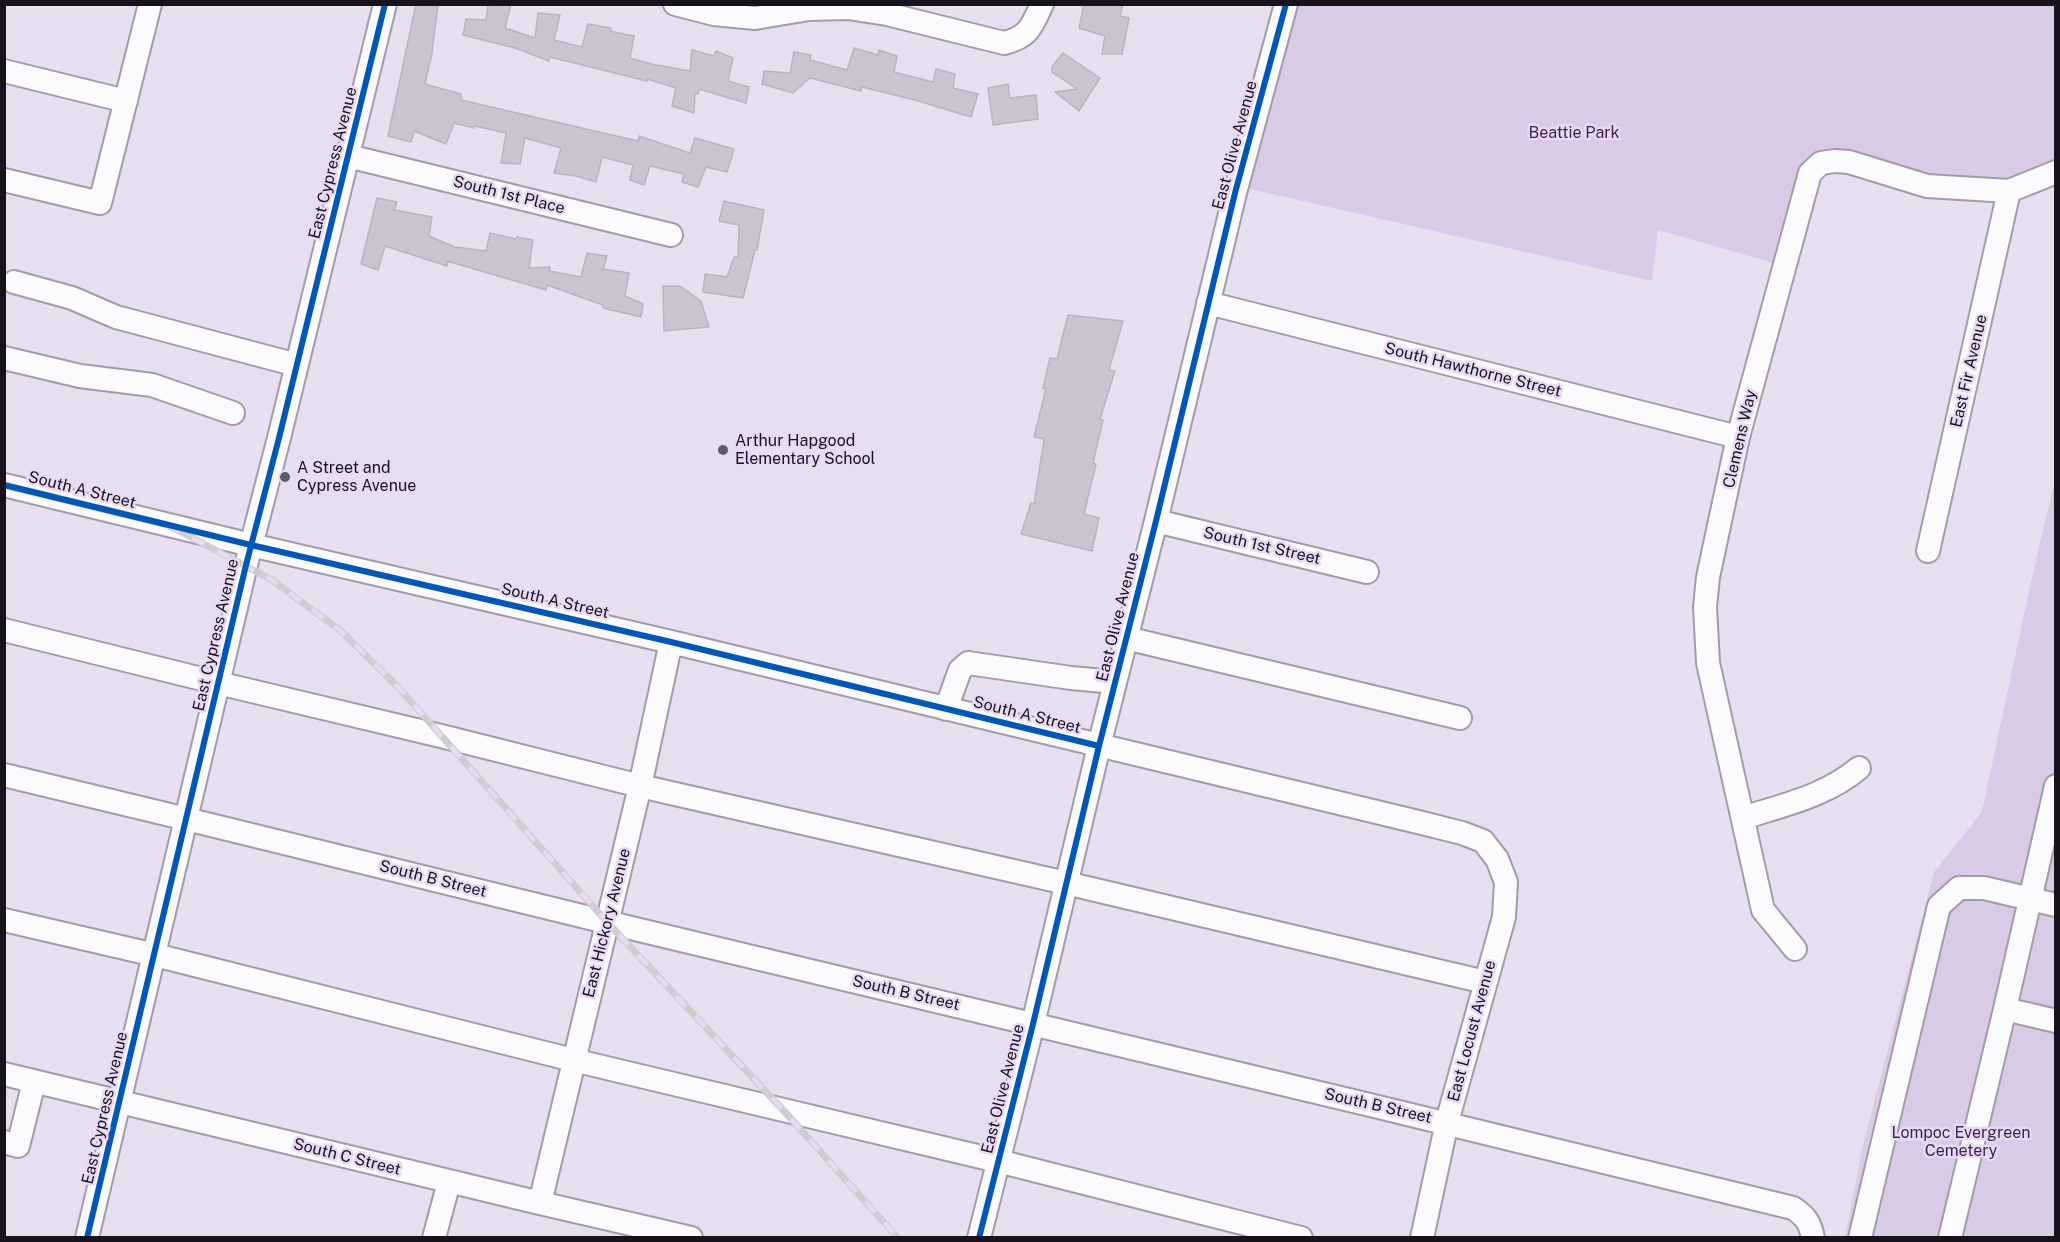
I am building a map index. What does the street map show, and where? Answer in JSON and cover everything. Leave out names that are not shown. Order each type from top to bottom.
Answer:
[{"type":"street","points":[[4,180],[100,203],[150,4]]},
{"type":"street","name":"East Cypress Avenue","points":[[87,1238],[251,545],[385,4]]},
{"type":"street","points":[[675,4],[714,14],[755,18],[809,9],[848,8],[887,14],[1004,43],[1018,40],[1031,28],[1042,4]]},
{"type":"street","name":"East Olive Avenue","points":[[979,1238],[1208,303],[1286,4]]},
{"type":"street","points":[[4,71],[126,100]]},
{"type":"street","name":"South 1st Place","points":[[348,156],[671,235]]},
{"type":"street","name":"Clemens Way","points":[[1795,949],[1763,910],[1708,663],[1705,607],[1708,577],[1738,438],[1810,173],[1821,163],[1849,162],[1927,186],[2009,191],[2055,172]]},
{"type":"street","name":"East Fir Avenue","points":[[1928,551],[2009,191]]},
{"type":"street","points":[[14,282],[72,298],[116,317],[297,365]]},
{"type":"street","name":"South Hawthorne Street","points":[[1208,303],[1738,438]]},
{"type":"street","points":[[4,358],[80,376],[152,385],[232,413]]},
{"type":"street","name":"South A Street","points":[[4,485],[251,545],[671,642],[1462,833],[1483,841],[1497,860]]},
{"type":"street","name":"South 1st Street","points":[[1156,521],[1367,572]]},
{"type":"street","points":[[4,630],[639,786],[1066,883],[1485,982]]},
{"type":"street","points":[[1126,638],[1460,718]]},
{"type":"street","name":"East Hickory Avenue","points":[[540,1203],[671,642]]},
{"type":"street","points":[[946,709],[960,670],[968,663],[1115,682]]},
{"type":"street","points":[[1743,818],[1817,795],[1848,778],[1859,768]]},
{"type":"street","name":"South B Street","points":[[4,775],[607,922],[1447,1122],[1792,1208],[1805,1216],[1813,1238]]},
{"type":"street","points":[[1950,1238],[2055,786]]},
{"type":"street","name":"East Locust Avenue","points":[[1422,1238],[1447,1122],[1504,917],[1506,882],[1497,860]]},
{"type":"street","points":[[1860,1238],[1939,906],[1959,888],[1984,888],[2055,905]]},
{"type":"street","points":[[4,920],[155,955],[573,1060],[998,1161],[1301,1238]]},
{"type":"street","points":[[2005,1009],[2055,1021]]},
{"type":"street","name":"South C Street","points":[[4,1074],[691,1238]]},
{"type":"street","points":[[4,1142],[18,1146],[34,1082]]},
{"type":"street","points":[[434,1238],[449,1182]]},
{"type":"green space","name":"Beattie Park","points":[[1289,5],[2055,5],[2055,172],[2009,191],[1821,163],[1784,266],[1658,230],[1652,281],[1246,188]]},
{"type":"green space","name":"Lompoc Evergreen Cemetery","points":[[2055,480],[2055,1237],[1845,1238],[1863,1145],[1934,872],[1982,812]]},
{"type":"building","points":[[416,4],[438,4],[432,53],[425,84],[461,94],[461,100],[638,141],[639,136],[690,153],[695,138],[734,149],[727,172],[706,167],[698,187],[682,182],[684,174],[650,166],[644,185],[630,180],[633,165],[602,157],[596,182],[554,173],[561,148],[525,138],[520,164],[501,163],[506,133],[475,126],[474,128],[454,123],[446,144],[414,131],[411,142],[388,136]]},
{"type":"building","points":[[488,4],[511,4],[505,28],[535,38],[538,13],[560,15],[554,40],[582,47],[588,24],[611,28],[610,31],[634,36],[630,58],[651,64],[690,71],[692,50],[714,56],[716,51],[733,58],[728,81],[749,87],[746,103],[699,89],[698,94],[695,94],[694,113],[672,106],[676,88],[647,79],[647,81],[550,57],[549,61],[515,48],[463,35],[466,19],[486,20]]},
{"type":"building","points":[[1084,4],[1123,4],[1120,16],[1129,18],[1122,54],[1102,54],[1105,36],[1079,28]]},
{"type":"building","points":[[854,48],[878,55],[879,50],[897,56],[894,72],[933,82],[936,69],[955,74],[953,88],[978,94],[971,117],[862,87],[861,91],[810,78],[793,93],[762,84],[764,71],[790,73],[794,52],[811,55],[810,60],[847,70]]},
{"type":"building","points":[[1063,53],[1100,78],[1079,111],[1055,92],[1077,89],[1052,72],[1052,67]]},
{"type":"building","points":[[1008,84],[1010,98],[1036,95],[1038,119],[993,125],[988,88]]},
{"type":"building","points":[[377,198],[397,202],[394,210],[432,217],[429,236],[455,247],[486,251],[490,233],[533,240],[529,268],[550,267],[549,271],[581,277],[587,253],[607,256],[603,269],[629,273],[625,296],[643,304],[641,317],[603,308],[603,305],[547,285],[546,290],[447,261],[447,266],[385,246],[378,270],[361,264]]},
{"type":"building","points":[[724,201],[764,210],[757,250],[755,250],[743,298],[703,292],[705,274],[727,277],[734,257],[738,257],[739,225],[719,221]]},
{"type":"building","points":[[663,286],[680,286],[701,301],[709,327],[664,331]]},
{"type":"building","points":[[1068,315],[1123,321],[1109,370],[1115,371],[1100,419],[1103,420],[1093,463],[1096,464],[1084,514],[1099,518],[1092,551],[1021,534],[1031,503],[1034,504],[1044,439],[1034,437],[1046,389],[1043,388],[1050,358],[1057,359]]},
{"type":"railway","points":[[4,485],[168,525],[272,580],[341,631],[398,687],[607,922],[784,1111],[898,1238]]},
{"type":"cycle path","points":[[87,1238],[246,565],[385,4]]},
{"type":"cycle path","points":[[979,1238],[1235,193],[1286,4]]},
{"type":"cycle path","points":[[4,485],[251,545],[671,642],[1099,746]]},
{"type":"place","name":"Arthur Hapgood Elementary School","points":[[723,450]]},
{"type":"place","name":"A Street and Cypress Avenue","points":[[285,477]]}]
